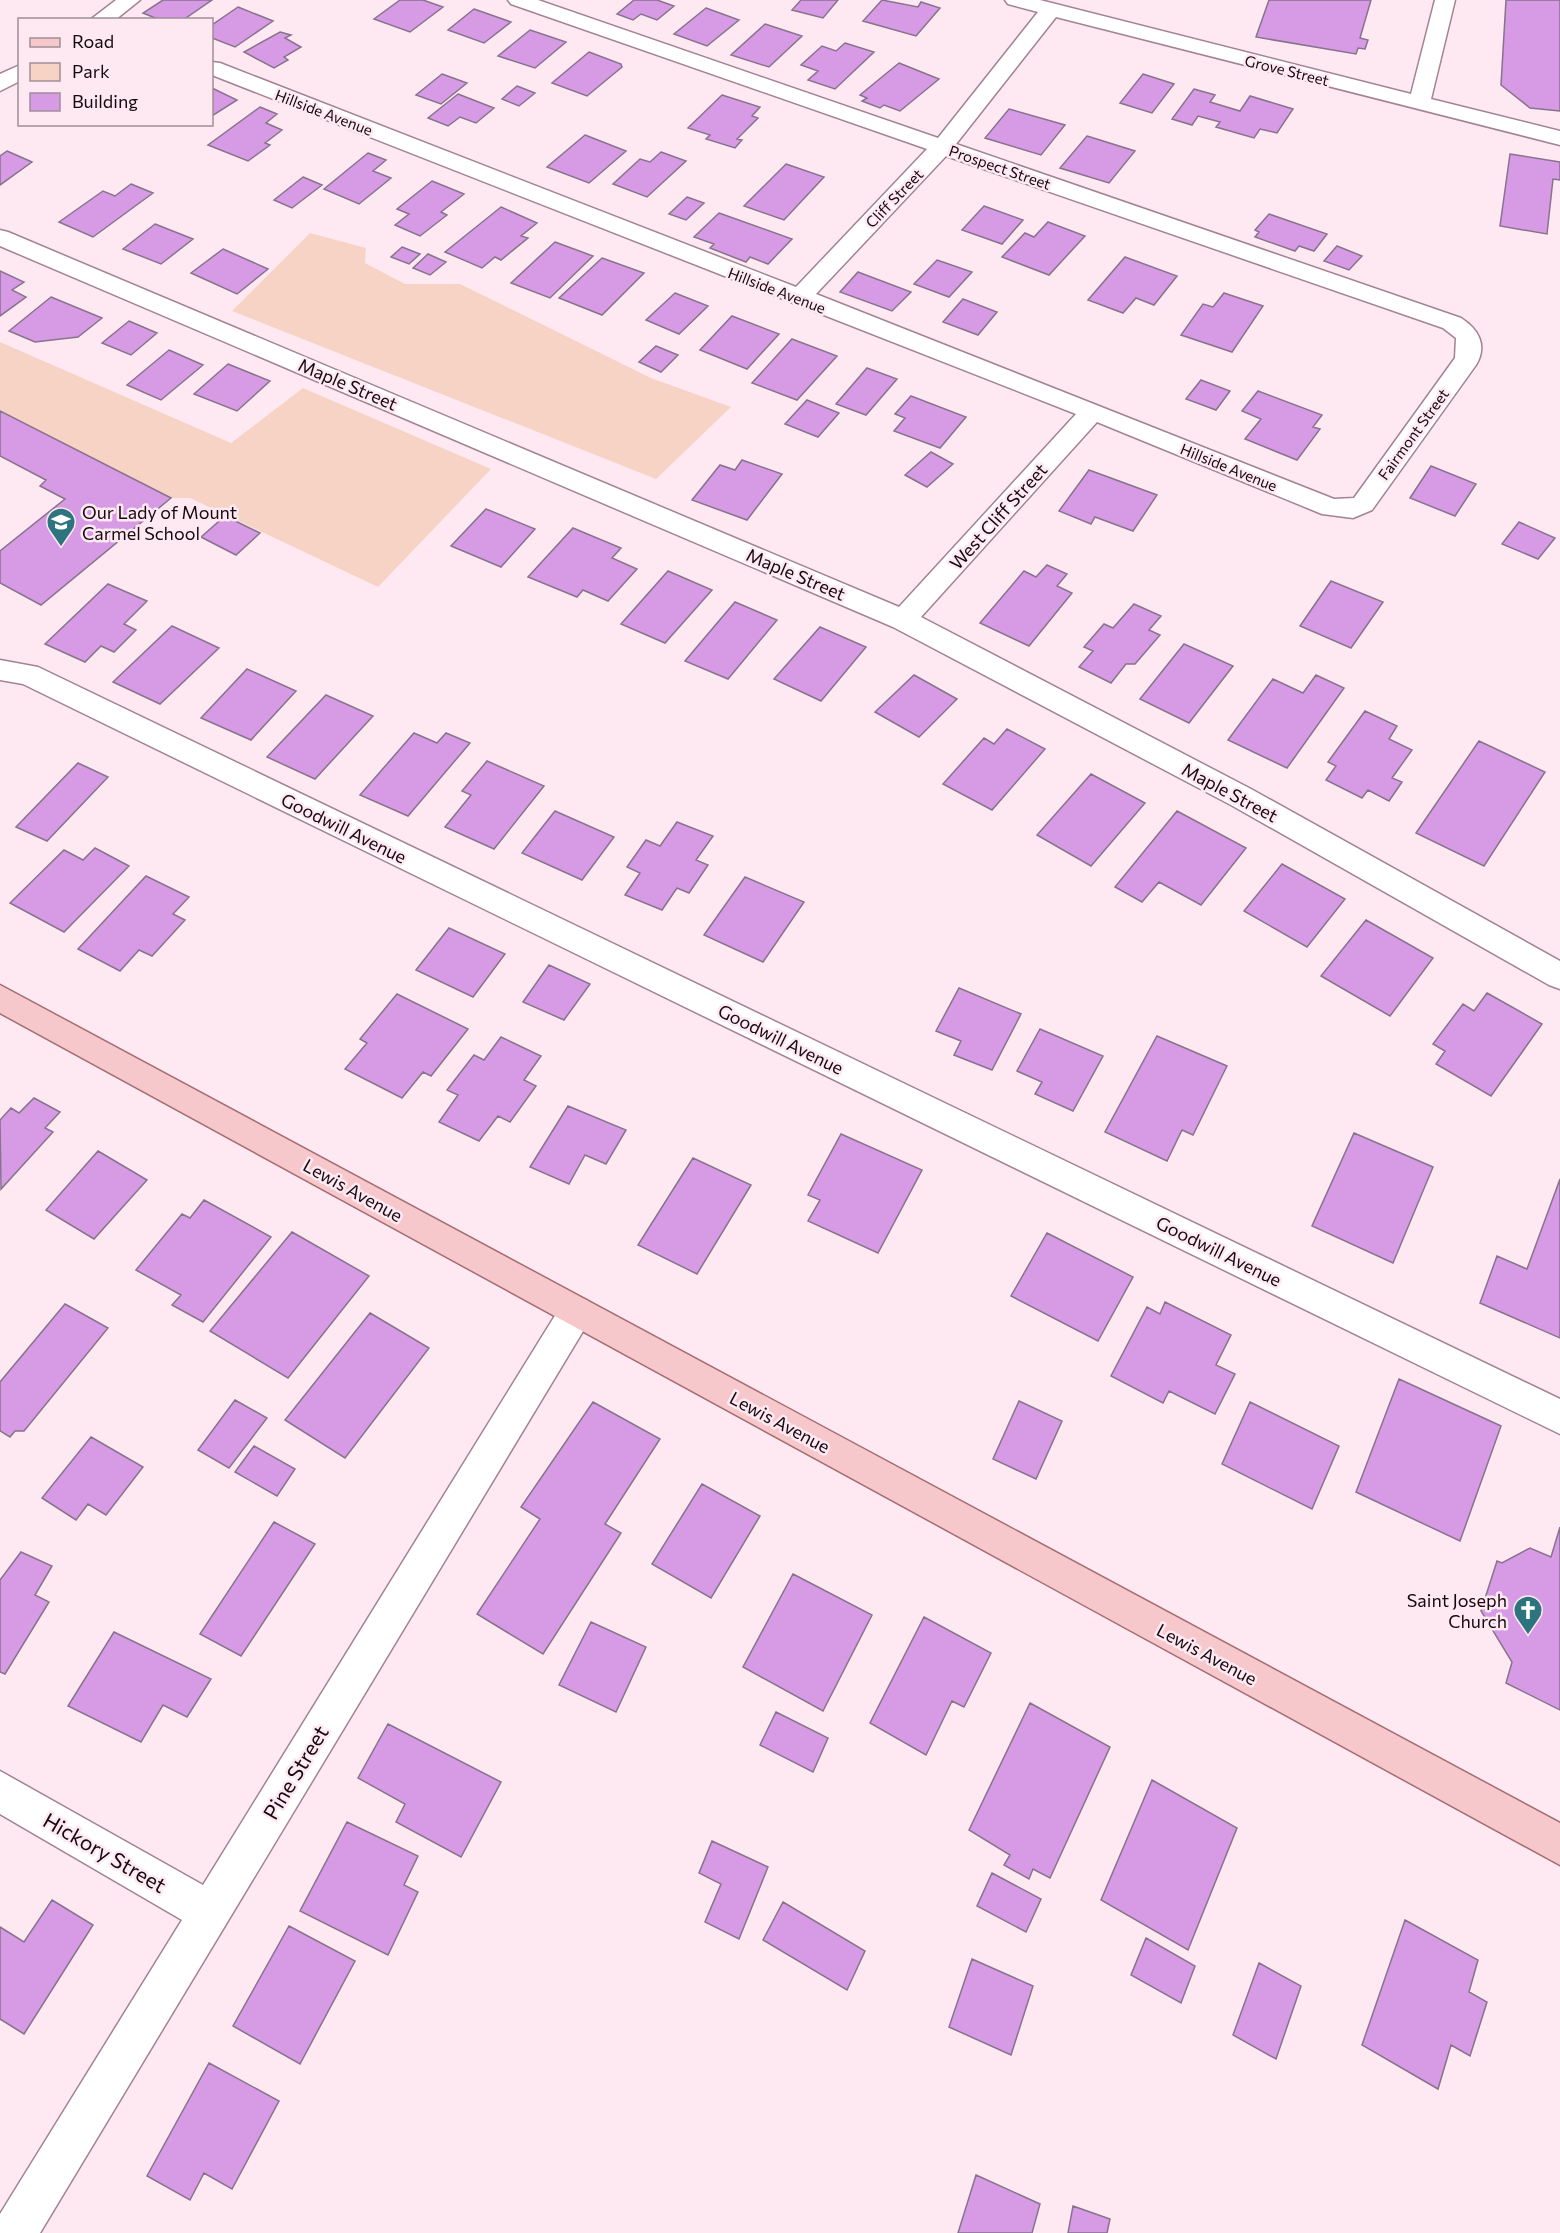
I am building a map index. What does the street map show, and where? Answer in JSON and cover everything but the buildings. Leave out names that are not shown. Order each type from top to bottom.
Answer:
[{"type":"main road","name":"Lewis Avenue","points":[[0,999],[1560,1845]]},
{"type":"street","points":[[103,18],[130,0]]},
{"type":"street","name":"Prospect Street","points":[[518,0],[1452,322],[1467,333],[1471,345]]},
{"type":"street","name":"Grove Street","points":[[1015,0],[1560,138]]},
{"type":"street","points":[[1419,104],[1445,0]]},
{"type":"street","name":"Cliff Street","points":[[799,298],[942,147],[1051,9]]},
{"type":"street","name":"Hillside Avenue","points":[[213,68],[1093,411],[1319,504],[1343,509]]},
{"type":"street","points":[[0,84],[18,72]]},
{"type":"street","name":"Maple Street","points":[[0,237],[903,620],[1240,797],[1560,976]]},
{"type":"street","name":"Fairmont Street","points":[[1343,509],[1353,509],[1363,504],[1467,359],[1471,345]]},
{"type":"street","name":"West Cliff Street","points":[[903,620],[1093,411]]},
{"type":"street","name":"Goodwill Avenue","points":[[3,670],[28,674],[1560,1417]]},
{"type":"street","name":"Pine Street","points":[[14,2233],[576,1312]]},
{"type":"street","name":"Hickory Street","points":[[0,1791],[210,1913]]},
{"type":"green space","points":[[310,233],[366,248],[365,263],[405,284],[460,284],[651,378],[731,407],[656,479],[232,311]]},
{"type":"green space","points":[[0,342],[231,443],[303,388],[491,469],[378,587],[190,498],[171,498],[0,411]]},
{"type":"place","name":"Our Lady of Mount Carmel School","points":[[61,548]]},
{"type":"place","name":"Saint Joseph Church","points":[[1528,1636]]}]
